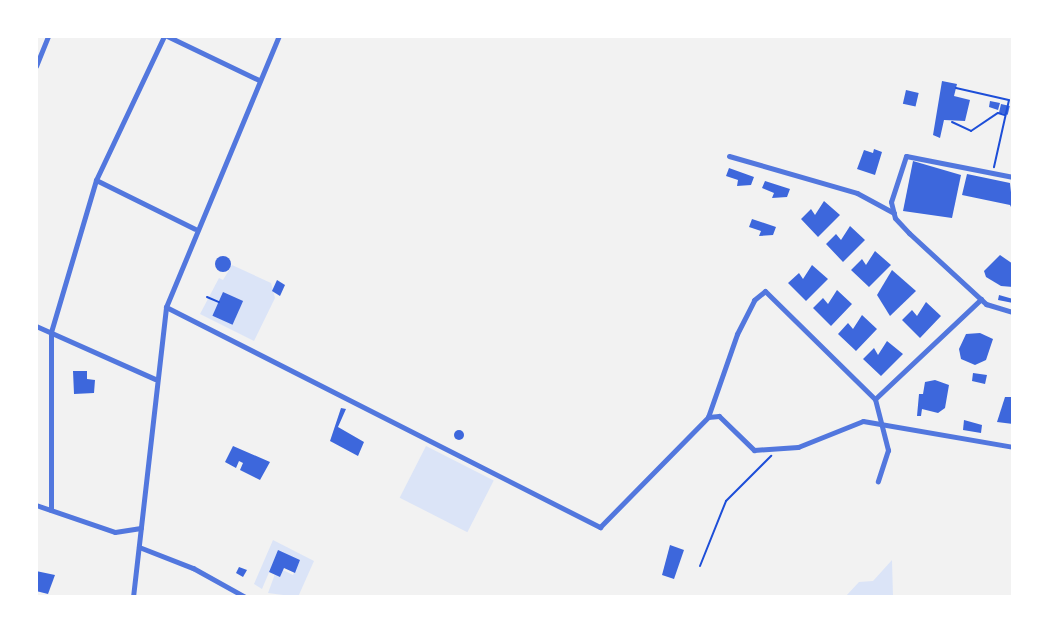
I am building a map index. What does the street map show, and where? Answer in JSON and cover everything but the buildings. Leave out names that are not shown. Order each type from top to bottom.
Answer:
[{"type":"street","points":[[36,66],[48,36]]},
{"type":"street","points":[[51,510],[50,332],[96,180],[165,36],[259,80]]},
{"type":"street","points":[[133,597],[155,378],[166,307],[195,229],[279,36]]},
{"type":"street","points":[[729,156],[857,193],[894,213]]},
{"type":"street","points":[[1013,177],[906,156],[891,202],[894,213],[909,233],[981,299],[989,306],[1013,312]]},
{"type":"street","points":[[96,180],[195,229]]},
{"type":"street","points":[[708,417],[737,334],[754,300],[765,291],[875,399],[888,450],[878,481]]},
{"type":"street","points":[[875,399],[981,299]]},
{"type":"street","points":[[166,307],[591,526],[600,527],[614,518],[694,426],[708,417],[719,416],[754,450],[772,451],[798,447],[863,421],[1013,447]]},
{"type":"street","points":[[36,326],[155,378]]},
{"type":"street","points":[[36,505],[115,532],[141,528]]},
{"type":"street","points":[[139,547],[193,568],[245,597]]},
{"type":"path","points":[[956,88],[1009,100],[993,173]]},
{"type":"path","points":[[952,122],[971,131],[998,113],[1005,115]]},
{"type":"path","points":[[207,297],[219,302]]},
{"type":"path","points":[[700,566],[718,514],[772,451]]},
{"type":"shaded area","points":[[232,265],[271,283],[275,298],[254,341],[200,314],[219,278],[223,280]]},
{"type":"shaded area","points":[[426,446],[494,481],[467,532],[400,498]]},
{"type":"shaded area","points":[[273,540],[314,561],[298,597],[268,593],[275,574],[280,577],[283,570],[293,575],[300,560],[278,551],[262,589],[254,584]]},
{"type":"shaded area","points":[[892,560],[893,597],[845,597],[859,582],[873,581]]}]
